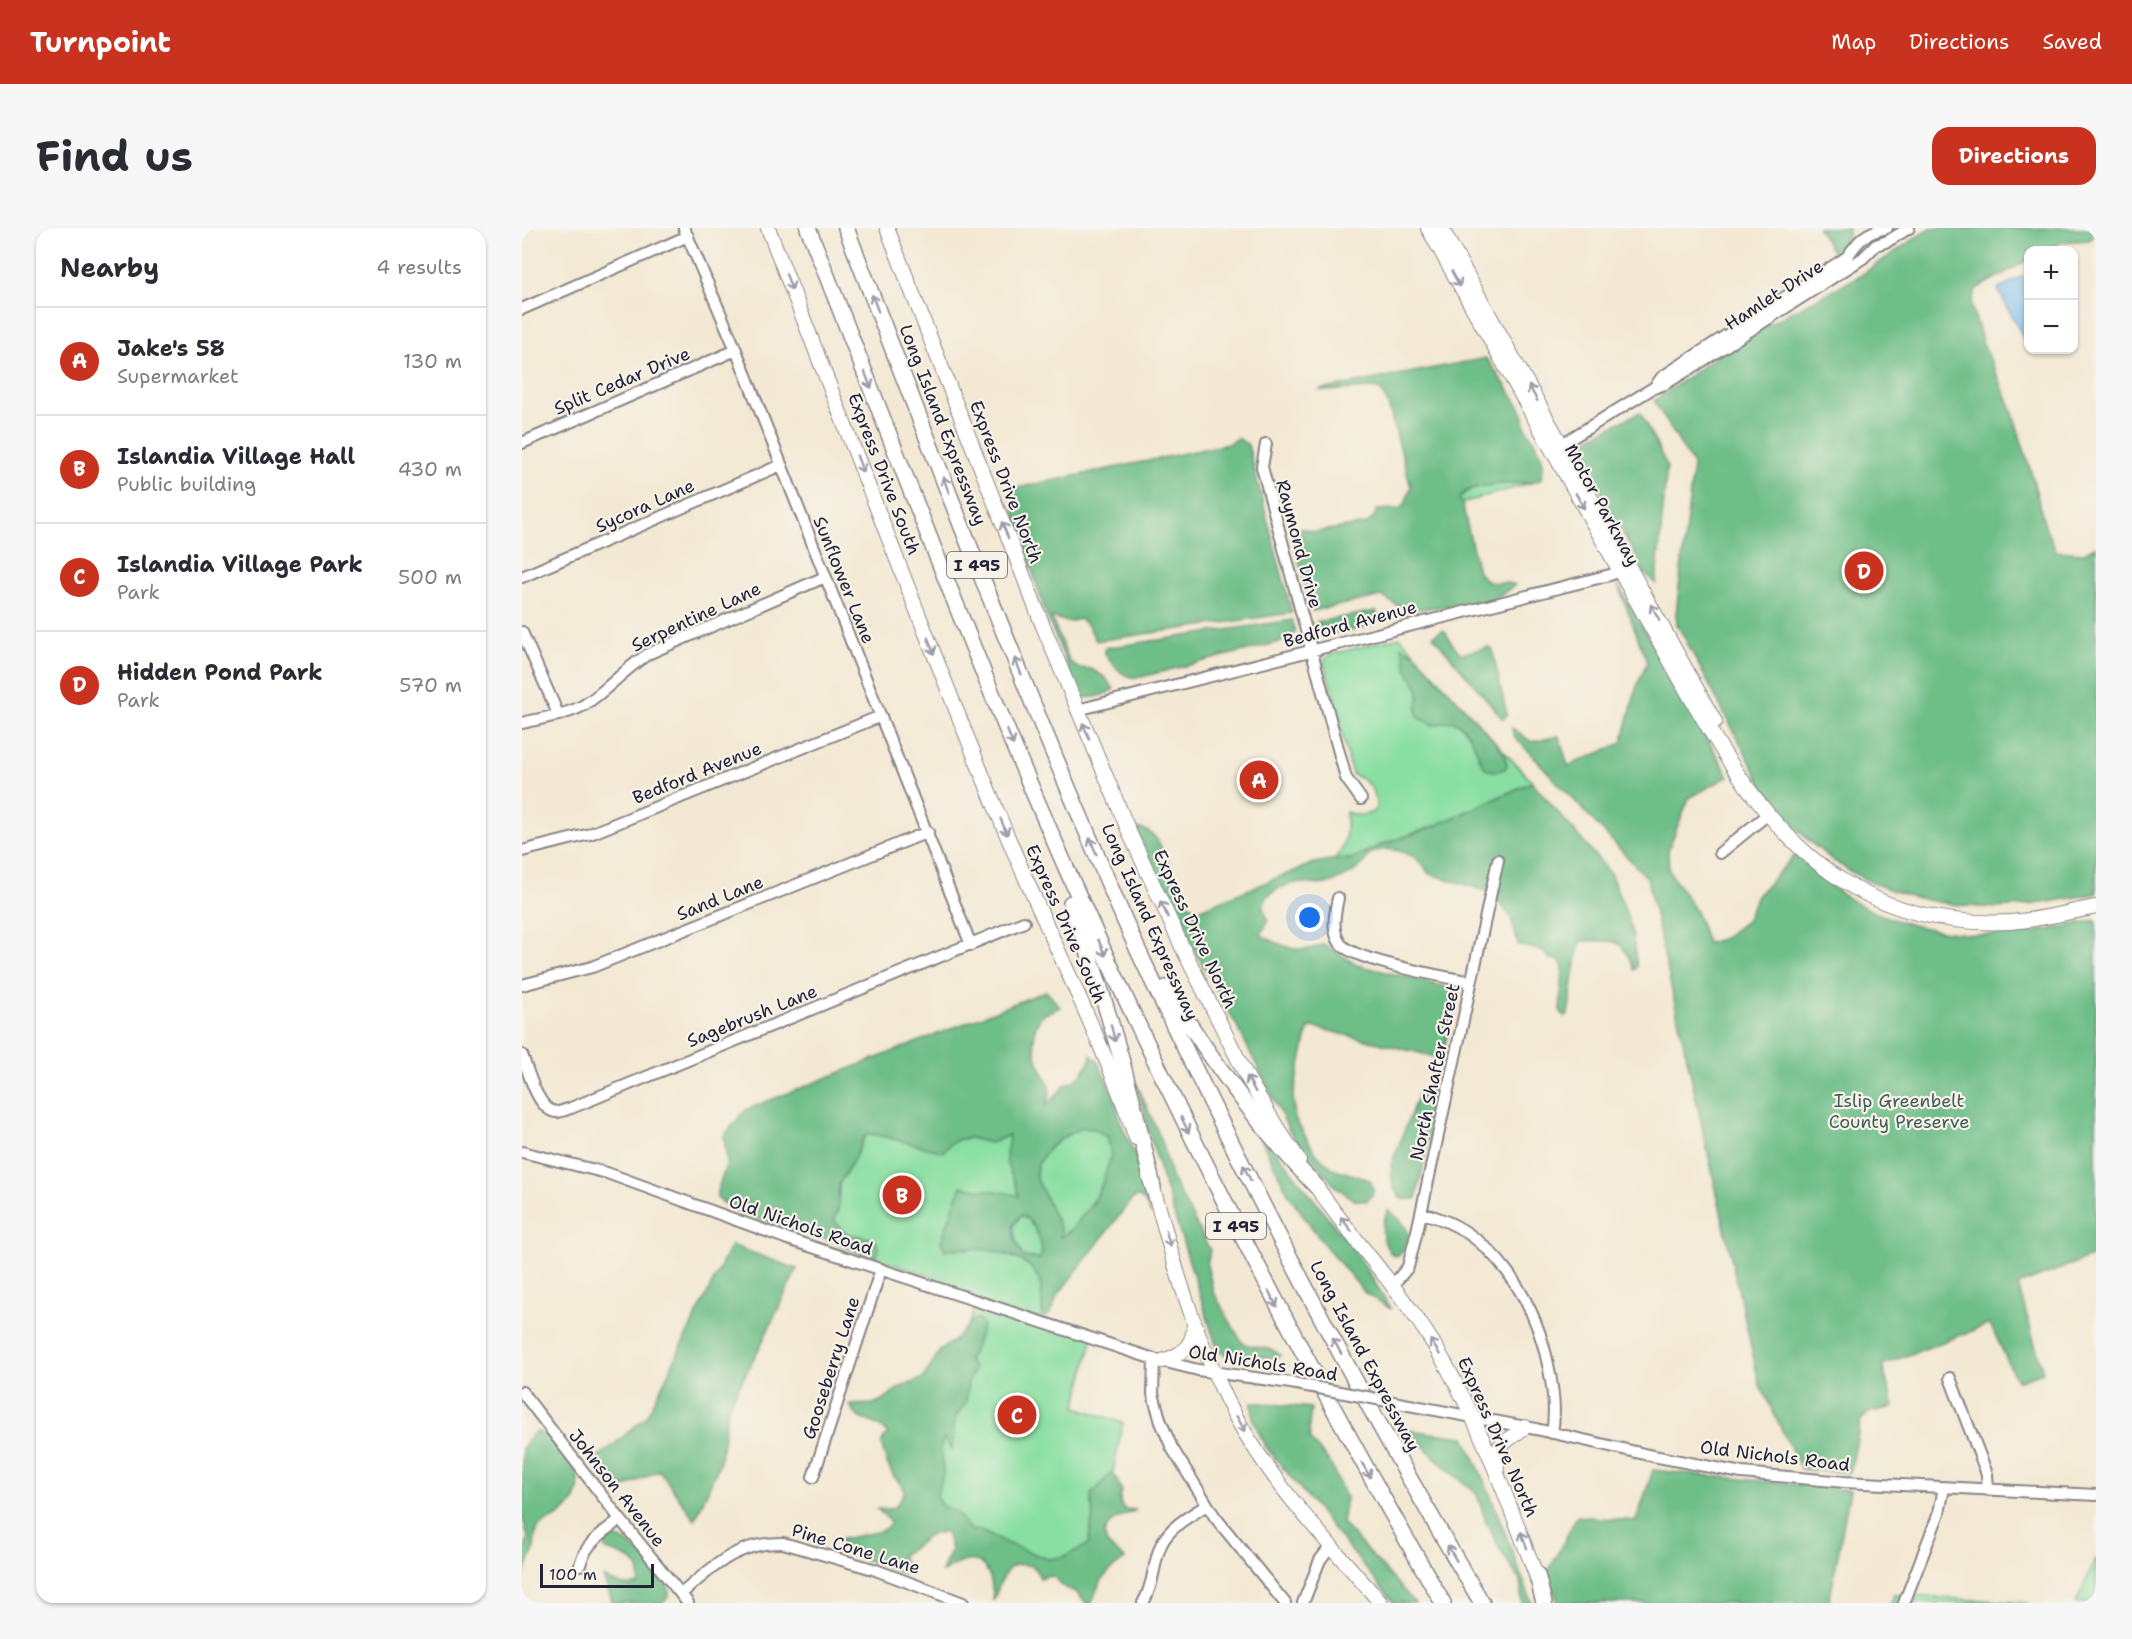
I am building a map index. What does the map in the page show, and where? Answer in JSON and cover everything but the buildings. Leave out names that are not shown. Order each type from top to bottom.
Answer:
[{"type":"highway","name":"I 495","points":[[808,228],[979,662],[1053,837],[1126,1000],[1227,1210],[1354,1448],[1443,1603]]},
{"type":"highway","name":"Long Island Expressway","points":[[846,228],[1024,682],[1143,960],[1306,1288],[1387,1438],[1482,1603]]},
{"type":"highway","points":[[1053,837],[1057,869],[1096,975],[1146,1152],[1153,1188]]},
{"type":"highway","points":[[1143,960],[1164,985],[1195,1034],[1288,1158],[1316,1186]]},
{"type":"highway","points":[[1537,1575],[1546,1603]]},
{"type":"main road","name":"Express Drive South","points":[[768,228],[969,741],[1025,877],[1112,1075],[1153,1188],[1182,1289],[1214,1372],[1228,1403],[1266,1465],[1330,1546],[1381,1603]]},
{"type":"main road","name":"Express Drive North","points":[[887,228],[1077,710],[1148,875],[1234,1053],[1266,1110],[1316,1186],[1393,1285],[1445,1362],[1496,1472],[1537,1575]]},
{"type":"main road","name":"Motor Parkway","points":[[1428,228],[1556,447],[1624,569],[1692,700],[1753,796],[1806,854],[1836,878],[1869,897],[1918,914],[1967,921],[2012,922],[2096,906]]},
{"type":"main road","name":"Motor Parkway","points":[[1441,228],[1556,447]]},
{"type":"main road","points":[[1158,1360],[1179,1355],[1188,1347],[1193,1338],[1194,1322]]},
{"type":"main road","points":[[1496,1472],[1500,1446],[1525,1427]]},
{"type":"street","name":"Hamlet Drive","points":[[1653,388],[1662,377],[1846,257],[1857,242],[1873,230],[1885,228]]},
{"type":"street","points":[[1885,228],[1888,241]]},
{"type":"street","name":"Hamlet Drive","points":[[1556,447],[1653,388],[1684,373],[1863,258],[1876,245],[1888,241],[1909,228]]},
{"type":"street","points":[[522,309],[686,232]]},
{"type":"street","name":"Sunflower Lane","points":[[686,232],[736,350],[971,945]]},
{"type":"street","points":[[1855,246],[1863,258]]},
{"type":"street","name":"Split Cedar Drive","points":[[522,443],[736,350]]},
{"type":"street","name":"Raymond Drive","points":[[1266,444],[1262,467],[1311,652],[1346,778],[1361,799]]},
{"type":"street","name":"Sycora Lane","points":[[522,577],[781,465]]},
{"type":"street","name":"Bedford Avenue","points":[[1077,710],[1311,652],[1624,569]]},
{"type":"street","name":"Serpentine Lane","points":[[522,723],[585,704],[650,653],[825,577]]},
{"type":"street","points":[[522,632],[558,714]]},
{"type":"street","name":"Bedford Avenue","points":[[522,851],[590,834],[881,716]]},
{"type":"street","points":[[1720,853],[1768,814]]},
{"type":"street","name":"Sand Lane","points":[[522,985],[592,967],[928,832]]},
{"type":"street","name":"North Shafter Street","points":[[1393,1285],[1408,1268],[1498,860]]},
{"type":"street","points":[[1338,898],[1334,919],[1335,934],[1341,945],[1349,952],[1472,982]]},
{"type":"street","name":"Sagebrush Lane","points":[[522,1055],[541,1102],[547,1109],[556,1112],[571,1108],[1024,922]]},
{"type":"street","name":"Old Nichols Road","points":[[522,1152],[607,1173],[764,1231],[1158,1360],[1525,1427],[1742,1473],[1944,1488],[2096,1495]]},
{"type":"street","points":[[1421,1213],[1437,1217],[1464,1230],[1498,1260],[1518,1286],[1539,1330],[1548,1361],[1554,1405],[1552,1433]]},
{"type":"street","name":"Gooseberry Lane","points":[[813,1477],[881,1269]]},
{"type":"street","points":[[1158,1360],[1152,1383],[1158,1414],[1172,1448],[1225,1530],[1285,1603]]},
{"type":"street","points":[[1950,1378],[1987,1474],[1988,1490]]},
{"type":"street","name":"Johnson Avenue","points":[[522,1392],[684,1599]]},
{"type":"street","points":[[1904,1603],[1939,1513],[1944,1488]]},
{"type":"street","points":[[1143,1603],[1166,1537],[1207,1505]]},
{"type":"street","points":[[580,1565],[588,1545],[620,1519]]},
{"type":"street","name":"Pine Cone Lane","points":[[684,1599],[716,1565],[737,1551],[759,1544],[783,1543],[800,1546],[873,1569],[963,1603]]},
{"type":"street","points":[[1302,1603],[1320,1560],[1330,1546]]},
{"type":"green space","points":[[1818,228],[1848,228],[1848,244],[1844,261],[1836,258]]},
{"type":"green space","points":[[1930,228],[2096,228],[2090,240],[2062,242],[2054,246],[2024,246],[2024,262],[1976,289],[1971,305],[1983,343],[2011,407],[2044,523],[2056,551],[2084,553],[2096,546],[2096,894],[2021,906],[1998,908],[1973,906],[1929,900],[1900,893],[1848,870],[1803,835],[1764,788],[1677,624],[1676,614],[1693,465],[1654,401],[1744,337],[1858,277]]},
{"type":"green space","points":[[1486,358],[1511,392],[1523,414],[1525,426],[1541,454],[1542,473],[1540,480],[1532,482],[1495,484],[1472,489],[1463,494],[1459,501],[1462,503],[1478,572],[1491,582],[1515,585],[1492,601],[1411,610],[1403,609],[1382,596],[1312,611],[1292,534],[1296,529],[1314,532],[1367,524],[1377,510],[1399,509],[1405,504],[1411,487],[1388,404],[1380,389],[1319,390]]},
{"type":"green space","points":[[1640,412],[1667,466],[1656,584],[1645,574],[1583,458],[1583,441]]},
{"type":"green space","points":[[1238,438],[1248,445],[1292,613],[1096,641],[1089,627],[1080,619],[1068,622],[1051,617],[1070,662],[1078,668],[1091,669],[1105,677],[1114,689],[1096,697],[1076,696],[1071,674],[1045,612],[1013,508],[1012,489],[1228,444]]},
{"type":"green space","points":[[1534,482],[1462,503],[1458,501],[1460,496],[1468,491],[1486,485]]},
{"type":"green space","name":"Islip Greenbelt County Preserve","points":[[1618,585],[1729,776],[1689,798],[1668,850],[1669,871],[1696,911],[1707,943],[1722,939],[1746,921],[1757,896],[1796,854],[1819,877],[1844,895],[1866,908],[1915,926],[1967,934],[1993,935],[2029,933],[2096,920],[2096,1255],[2018,1285],[2043,1372],[2017,1381],[1990,1324],[1882,1365],[1894,1407],[1870,1412],[1861,1420],[1850,1473],[1801,1469],[1759,1383],[1647,878],[1514,736],[1512,728],[1532,742],[1559,736],[1568,766],[1622,743],[1637,686],[1647,662]]},
{"type":"green space","points":[[1376,611],[1379,620],[1352,630],[1323,632],[1317,622]]},
{"type":"green space","points":[[1292,620],[1295,632],[1288,639],[1141,677],[1124,674],[1105,654],[1105,648]]},
{"type":"green space","points":[[1442,630],[1446,632],[1461,654],[1488,647],[1492,649],[1507,715],[1503,719],[1433,636]]},
{"type":"green space","points":[[1400,637],[1532,782],[1435,826],[1381,845],[1351,859],[1336,859],[1346,837],[1346,812],[1365,815],[1376,810],[1376,803],[1371,787],[1352,774],[1324,660],[1329,655]]},
{"type":"green space","points":[[1402,647],[1414,653],[1496,743],[1504,753],[1507,765],[1505,769],[1496,771],[1485,767],[1469,735],[1454,721],[1432,725],[1419,718],[1417,714],[1418,689],[1408,672]]},
{"type":"green space","points":[[1532,782],[1610,873],[1632,932],[1637,967],[1634,970],[1626,951],[1616,943],[1584,941],[1581,943],[1568,1014],[1565,1017],[1560,1011],[1563,966],[1559,960],[1550,959],[1543,951],[1518,945],[1511,917],[1490,892],[1429,874],[1419,861],[1403,852],[1386,849],[1377,851],[1369,855],[1358,869],[1340,879],[1322,885],[1292,884],[1266,897],[1263,908],[1268,920],[1261,935],[1284,946],[1299,949],[1316,948],[1324,944],[1357,965],[1451,988],[1456,996],[1443,1054],[1436,1057],[1313,1027],[1308,1030],[1293,1096],[1295,1119],[1316,1154],[1334,1169],[1370,1180],[1373,1189],[1367,1201],[1354,1200],[1335,1186],[1290,1132],[1238,1028],[1183,930],[1135,828],[1143,829],[1158,841],[1189,905],[1198,910],[1314,863],[1351,859],[1381,845],[1435,826]]},
{"type":"green space","points":[[1046,991],[1060,1007],[1041,1016],[1035,1029],[1034,1042],[1037,1060],[1049,1085],[1050,1094],[1046,1106],[1065,1085],[1082,1074],[1091,1055],[1097,1060],[1114,1097],[1121,1123],[1136,1157],[1151,1215],[1144,1201],[1139,1197],[1134,1198],[1057,1296],[1051,1313],[1044,1318],[1039,1280],[1020,1259],[992,1251],[959,1248],[945,1250],[941,1241],[961,1186],[1018,1196],[1017,1187],[1006,1161],[1009,1135],[990,1143],[970,1138],[959,1139],[943,1152],[868,1134],[839,1184],[838,1210],[834,1220],[842,1232],[871,1238],[875,1241],[879,1252],[873,1257],[862,1255],[830,1240],[737,1211],[717,1197],[727,1163],[724,1136],[745,1110]],"holes":[[[1082,1128],[1095,1129],[1108,1138],[1111,1156],[1101,1188],[1093,1203],[1070,1231],[1060,1237],[1061,1230],[1036,1177],[1037,1169],[1051,1147]],[[1021,1215],[1038,1234],[1041,1247],[1040,1259],[1023,1257],[1015,1239],[1013,1226]]]},
{"type":"green space","points":[[1135,1080],[1163,1144],[1171,1177],[1210,1250],[1207,1265],[1213,1291],[1241,1341],[1250,1346],[1275,1352],[1280,1355],[1277,1358],[1228,1356],[1218,1351],[1159,1168]]},
{"type":"green space","points":[[1427,1088],[1440,1089],[1416,1199],[1402,1199],[1393,1187],[1391,1165],[1418,1095]]},
{"type":"green space","points":[[1250,1118],[1359,1257],[1391,1309],[1365,1293],[1323,1243],[1289,1195]]},
{"type":"green space","points":[[1082,1128],[1095,1129],[1108,1138],[1111,1154],[1109,1166],[1084,1214],[1076,1224],[1059,1237],[1061,1230],[1036,1177],[1037,1169],[1051,1147]]},
{"type":"green space","points":[[868,1134],[950,1144],[959,1139],[970,1138],[990,1143],[1009,1135],[1007,1164],[1016,1181],[1018,1196],[989,1190],[976,1190],[957,1236],[1051,1272],[1051,1282],[1040,1319],[1093,1336],[1076,1407],[1123,1423],[1090,1582],[897,1511],[978,1300],[934,1286],[936,1278],[873,1257],[877,1255],[875,1241],[843,1231],[834,1220],[838,1210],[839,1184]]},
{"type":"green space","points":[[1388,1210],[1405,1225],[1407,1230],[1407,1242],[1398,1256],[1392,1255],[1383,1238],[1382,1233]]},
{"type":"green space","points":[[1021,1215],[1038,1234],[1041,1247],[1040,1259],[1023,1257],[1015,1239],[1013,1226]]},
{"type":"green space","points":[[731,1245],[797,1269],[728,1407],[720,1462],[695,1520],[659,1470],[616,1492],[592,1460],[605,1452],[647,1416]]},
{"type":"green space","points":[[978,1318],[983,1325],[973,1353],[968,1358],[974,1369],[968,1383],[966,1403],[955,1418],[952,1449],[944,1438],[942,1442],[943,1473],[937,1497],[941,1505],[956,1512],[970,1530],[979,1530],[1048,1559],[1063,1557],[1088,1545],[1093,1514],[1091,1494],[1113,1472],[1122,1491],[1120,1500],[1122,1507],[1136,1510],[1114,1521],[1104,1533],[1107,1544],[1125,1559],[1104,1577],[1092,1603],[1086,1603],[1076,1592],[1065,1588],[1054,1577],[1047,1576],[1041,1579],[1034,1567],[1024,1565],[1010,1567],[1002,1577],[993,1601],[990,1577],[983,1565],[977,1561],[959,1563],[942,1572],[951,1549],[946,1532],[926,1537],[901,1555],[910,1572],[900,1573],[857,1558],[845,1551],[838,1540],[885,1529],[891,1522],[877,1509],[895,1507],[905,1491],[892,1472],[883,1451],[882,1442],[888,1434],[877,1425],[858,1416],[850,1405],[873,1404],[883,1400],[899,1388],[923,1378],[941,1349],[954,1341],[972,1321]]},
{"type":"green space","points":[[1252,1402],[1311,1408],[1310,1440],[1329,1461],[1346,1498],[1342,1523],[1415,1603],[1394,1603],[1266,1447],[1253,1420]]},
{"type":"green space","points":[[1407,1430],[1465,1437],[1532,1603],[1522,1603],[1520,1580],[1502,1553],[1486,1522],[1477,1494]]},
{"type":"green space","points":[[536,1432],[548,1436],[572,1462],[576,1471],[578,1488],[572,1504],[555,1518],[542,1524],[535,1535],[534,1549],[525,1570],[522,1588],[522,1551],[525,1549],[528,1538],[522,1515],[522,1448]]},
{"type":"green space","points":[[1653,1470],[1850,1490],[1829,1603],[1558,1603],[1547,1574],[1577,1516],[1636,1521]]},
{"type":"green space","points":[[613,1537],[632,1546],[655,1567],[669,1589],[668,1597],[660,1603],[613,1603],[603,1577],[616,1583],[631,1585],[639,1584],[639,1576],[638,1569],[631,1560],[606,1550],[604,1546],[607,1539]]},
{"type":"green space","points":[[2096,1558],[2096,1603],[2076,1603]]},
{"type":"green space","points":[[1894,1595],[2028,1603],[1891,1603]]},
{"type":"water","points":[[2022,276],[2024,280],[2024,339],[1998,289]]},
{"type":"place","name":"Hidden Pond Park","points":[[1864,571]]},
{"type":"place","name":"Jake's 58","points":[[1259,780]]},
{"type":"place","name":"Islandia Village Hall","points":[[902,1195]]},
{"type":"place","name":"Islandia Village Park","points":[[1017,1415]]}]
